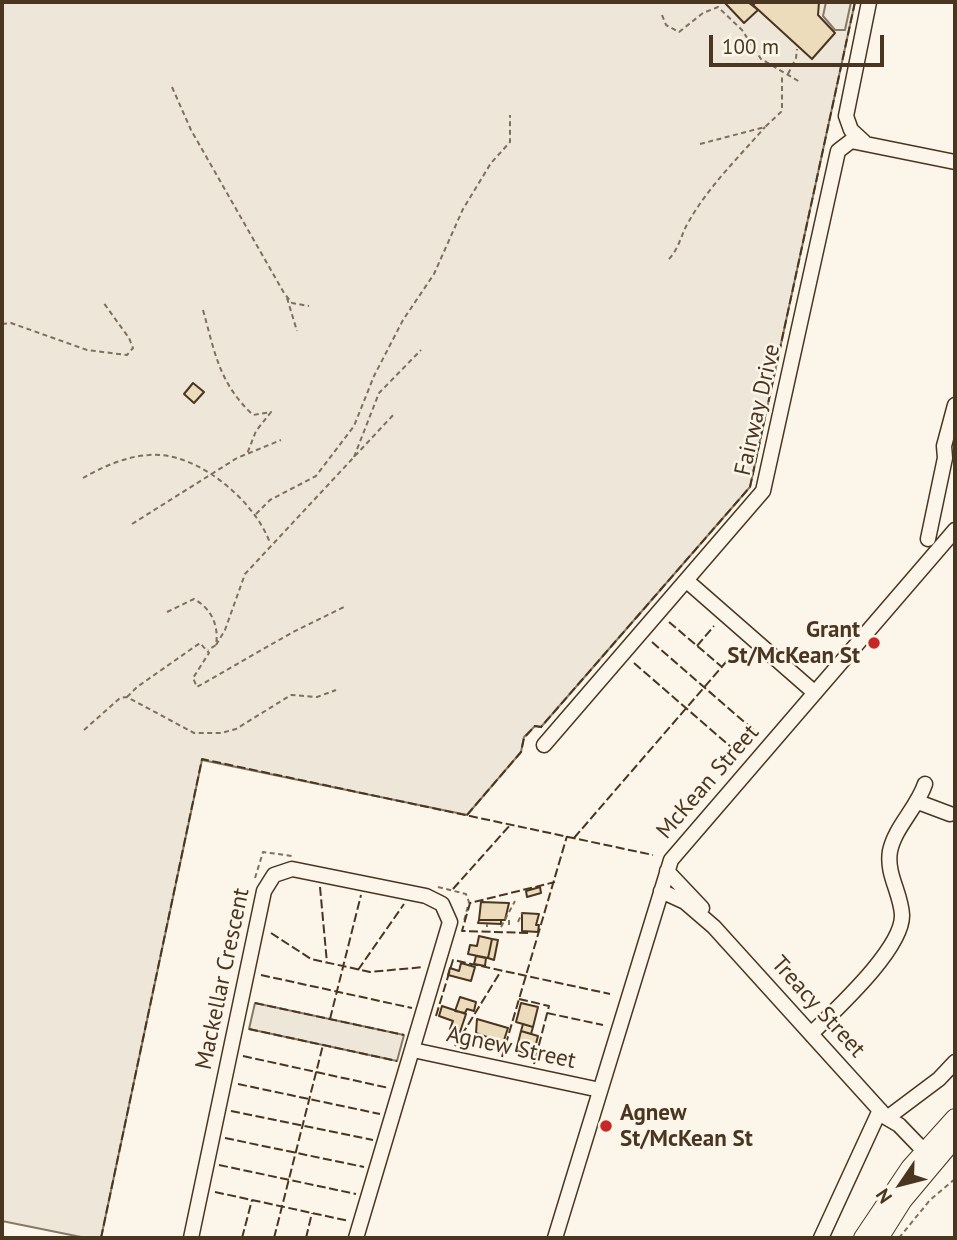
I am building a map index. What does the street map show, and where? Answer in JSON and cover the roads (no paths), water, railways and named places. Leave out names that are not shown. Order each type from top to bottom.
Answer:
[{"type":"main road","points":[[863,1238],[955,1118]]},
{"type":"main road","points":[[879,1238],[924,1158],[955,1138]]},
{"type":"street","points":[[869,2],[846,114],[858,142],[955,162]]},
{"type":"street","name":"Fairway Drive","points":[[544,745],[765,487],[837,154],[858,142]]},
{"type":"street","points":[[955,406],[955,415]]},
{"type":"street","points":[[928,539],[945,458],[944,446],[955,406]]},
{"type":"street","name":"McKean Street","points":[[555,1238],[671,860],[955,530]]},
{"type":"street","points":[[687,580],[816,693]]},
{"type":"street","points":[[811,1034],[879,964],[900,924],[902,914],[890,874],[890,853],[895,837],[918,802],[925,785]]},
{"type":"street","points":[[918,802],[950,814]]},
{"type":"street","name":"Mackellar Crescent","points":[[191,1238],[262,902],[267,884],[274,874],[285,869],[426,896],[445,907],[449,929],[356,1238]]},
{"type":"street","name":"Treacy Street","points":[[667,871],[692,895],[714,927]]},
{"type":"street","name":"Treacy Street","points":[[661,891],[685,902],[714,927],[884,1114],[899,1125],[924,1158]]},
{"type":"street","name":"Agnew Street","points":[[413,1050],[600,1090]]},
{"type":"street","points":[[821,1238],[884,1114],[942,1076],[955,1062]]},
{"type":"place","name":"Grant St/McKean St","points":[[874,643]]},
{"type":"place","name":"Agnew St/McKean St","points":[[606,1126]]}]
